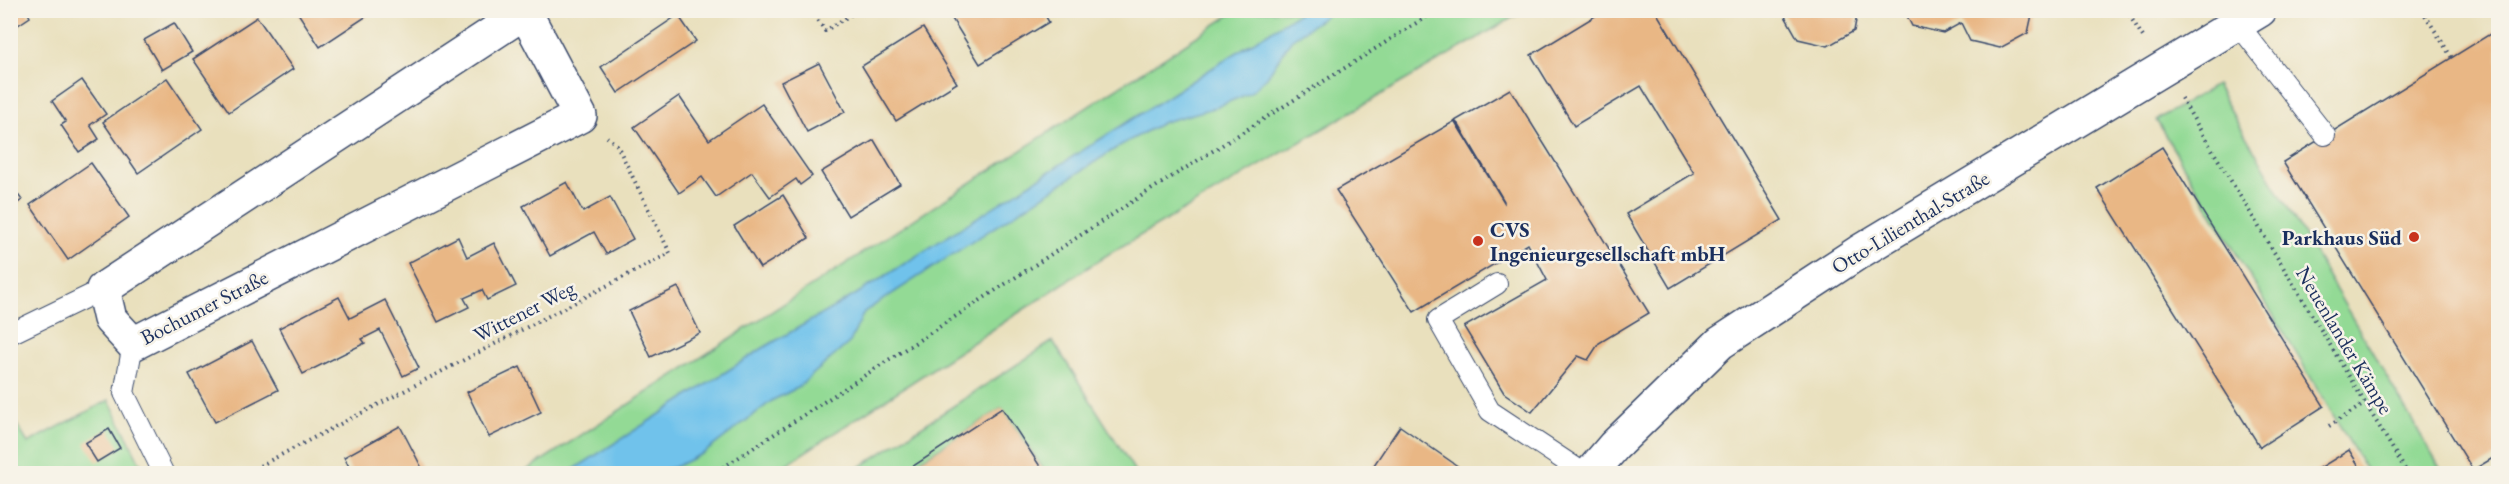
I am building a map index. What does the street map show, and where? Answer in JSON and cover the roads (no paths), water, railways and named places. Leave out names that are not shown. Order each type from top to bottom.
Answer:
[{"type":"street","name":"Bochumer Straße","points":[[103,289],[110,319],[133,344],[580,116],[526,11]]},
{"type":"street","points":[[103,289],[526,11]]},
{"type":"street","name":"Otto-Lilienthal-Straße","points":[[1590,474],[1614,446],[1720,343],[1859,252],[2249,17]]},
{"type":"lane","points":[[2249,17],[2325,135]]},
{"type":"lane","points":[[1497,284],[1438,320],[1490,411],[1584,474]]},
{"type":"lane","points":[[10,334],[103,289]]},
{"type":"lane","points":[[133,344],[124,393],[164,474]]},
{"type":"water","points":[[1302,11],[1332,11],[1291,40],[1267,77],[1250,93],[1214,108],[1164,122],[1121,145],[864,312],[850,342],[797,388],[773,400],[704,453],[675,467],[648,473],[568,473],[763,348],[855,295]]},
{"type":"place","name":"Parkhaus Süd","points":[[2414,237]]},
{"type":"place","name":"CVS Ingenieurgesellschaft mbH","points":[[1478,241]]}]
